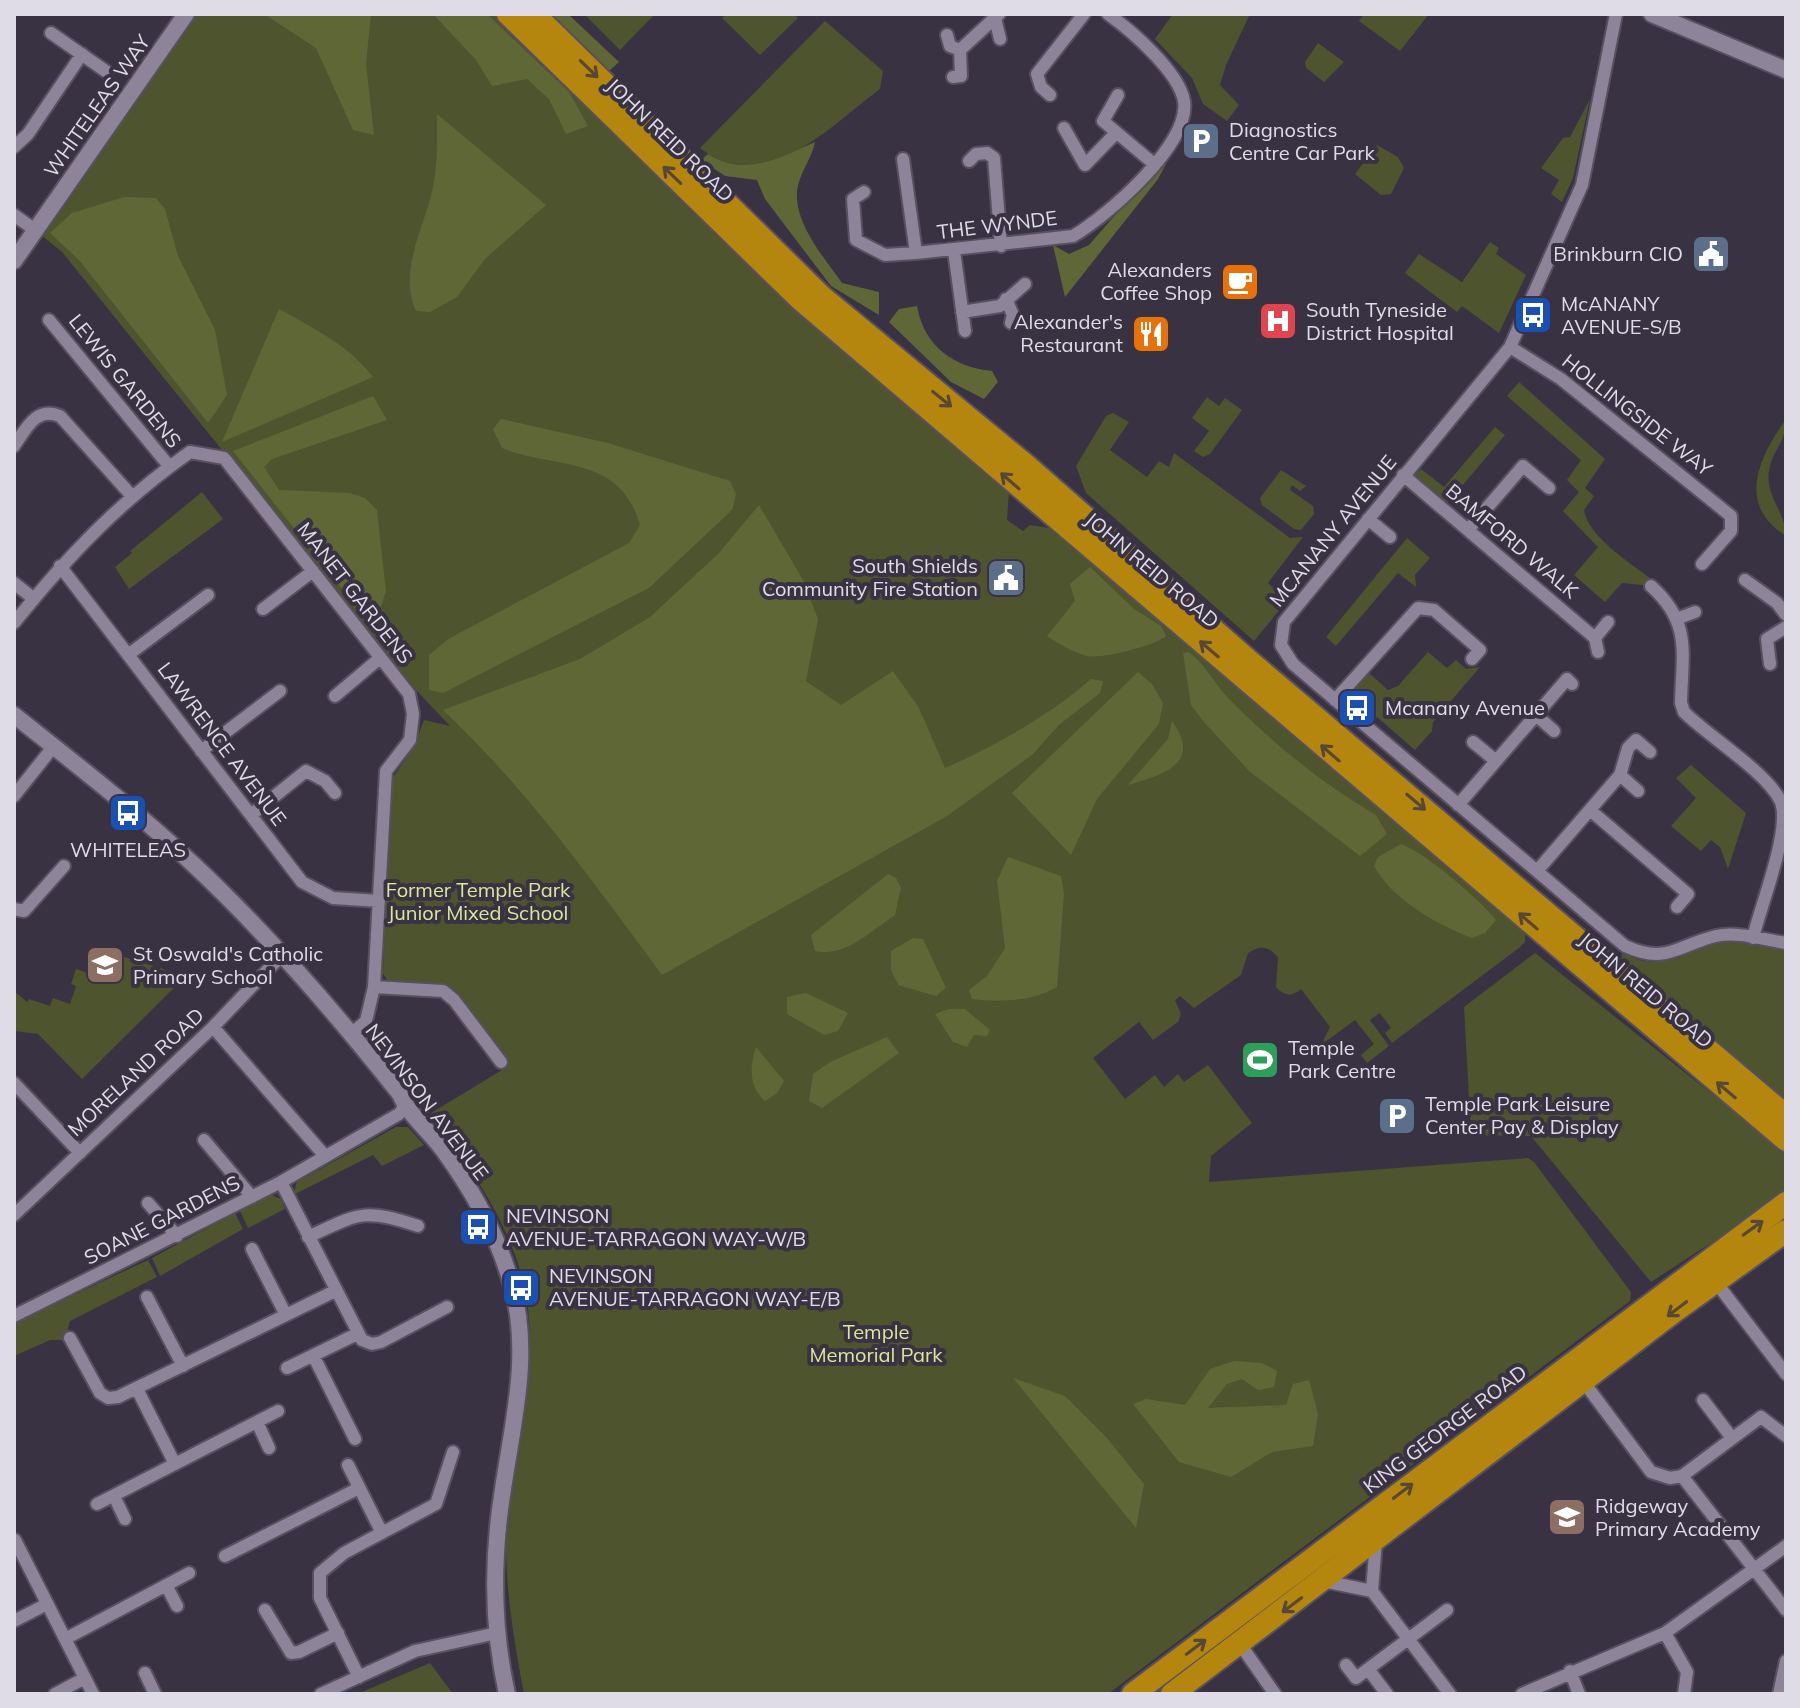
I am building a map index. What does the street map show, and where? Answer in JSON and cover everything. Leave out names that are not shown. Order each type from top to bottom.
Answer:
[{"type":"highway","name":"JOHN REID ROAD","points":[[508,14],[800,299],[1786,1140]]},
{"type":"highway","name":"JOHN REID ROAD","points":[[534,14],[822,297],[1035,473],[1249,661],[1786,1116]]},
{"type":"highway","name":"KING GEORGE ROAD","points":[[1172,1694],[1583,1381],[1596,1358],[1786,1203]]},
{"type":"highway","name":"KING GEORGE ROAD","points":[[1133,1694],[1362,1522],[1596,1358],[1786,1231]]},
{"type":"highway","points":[[1362,1522],[1376,1541]]},
{"type":"highway","points":[[1308,1562],[1323,1581]]},
{"type":"street","name":"WHITELEAS WAY","points":[[14,261],[186,14]]},
{"type":"street","points":[[1050,95],[1037,74],[1084,14]]},
{"type":"street","name":"THE WYNDE","points":[[864,192],[853,199],[856,240],[885,255],[954,251],[1073,236],[1092,225],[1154,164],[1179,129],[1185,104],[1177,83],[1153,54],[1108,14]]},
{"type":"street","name":"MCANANY AVENUE","points":[[1616,14],[1582,185],[1510,347],[1284,622],[1281,645],[1288,659],[1625,946],[1638,952],[1675,953],[1716,936],[1786,943]]},
{"type":"street","points":[[1652,14],[1786,70]]},
{"type":"street","points":[[997,16],[1000,39]]},
{"type":"street","points":[[953,77],[961,76],[960,50],[997,16]]},
{"type":"street","points":[[51,33],[107,72]]},
{"type":"street","points":[[947,35],[950,46],[960,50]]},
{"type":"street","points":[[14,147],[28,134],[82,54]]},
{"type":"street","points":[[1118,95],[1103,121],[1154,164]]},
{"type":"street","points":[[1064,128],[1085,165],[1115,134]]},
{"type":"street","points":[[969,161],[976,154],[987,153],[994,158],[1001,246]]},
{"type":"street","points":[[903,159],[916,253]]},
{"type":"street","points":[[14,215],[35,230]]},
{"type":"street","points":[[954,251],[965,331]]},
{"type":"street","points":[[962,312],[1000,306],[1025,284]]},
{"type":"street","points":[[1006,299],[1013,315],[1011,323]]},
{"type":"street","name":"LEWIS GARDENS","points":[[49,320],[169,466]]},
{"type":"street","name":"HOLLINGSIDE WAY","points":[[1510,347],[1574,389],[1686,477],[1733,522],[1731,531],[1702,564]]},
{"type":"street","points":[[14,446],[37,416],[52,412],[60,416],[131,495]]},
{"type":"street","name":"MANET GARDENS","points":[[14,623],[60,566],[131,495],[190,452],[224,458],[409,694],[413,714],[410,740],[386,771],[374,987],[366,1021],[352,1033]]},
{"type":"street","points":[[1468,530],[1523,466],[1549,488]]},
{"type":"street","name":"BAMFORD WALK","points":[[1403,475],[1595,638]]},
{"type":"street","points":[[1368,519],[1390,537]]},
{"type":"street","name":"LAWRENCE AVENUE","points":[[60,566],[302,882],[333,898],[379,901]]},
{"type":"street","points":[[263,609],[313,571]]},
{"type":"street","points":[[1745,580],[1777,603],[1786,615]]},
{"type":"street","points":[[14,583],[34,599]]},
{"type":"street","points":[[1651,586],[1670,602],[1683,631],[1681,703],[1684,712],[1773,790],[1783,808],[1782,830],[1753,938]]},
{"type":"street","points":[[128,655],[208,595]]},
{"type":"street","points":[[1335,700],[1418,608],[1434,610],[1480,650],[1472,659]]},
{"type":"street","points":[[1679,618],[1695,612]]},
{"type":"street","points":[[1598,652],[1595,638],[1608,622]]},
{"type":"street","points":[[1770,664],[1767,639],[1786,627]]},
{"type":"street","points":[[335,696],[380,658]]},
{"type":"street","points":[[1458,805],[1567,679],[1572,684]]},
{"type":"street","points":[[201,751],[280,691]]},
{"type":"street","name":"NEVINSON AVENUE","points":[[14,715],[153,828],[227,897],[352,1033],[400,1094],[405,1106],[417,1116],[472,1194],[512,1287],[521,1364],[517,1419],[503,1490],[496,1550],[497,1633],[507,1694]]},
{"type":"street","points":[[1536,715],[1554,731]]},
{"type":"street","points":[[1537,871],[1620,775],[1628,748],[1636,740],[1650,752]]},
{"type":"street","points":[[1473,742],[1496,761]]},
{"type":"street","points":[[14,796],[53,747]]},
{"type":"street","points":[[251,815],[306,771],[325,781],[335,793]]},
{"type":"street","points":[[1620,775],[1638,791]]},
{"type":"street","points":[[1590,810],[1688,894],[1677,907]]},
{"type":"street","points":[[14,909],[24,911],[56,868]]},
{"type":"street","name":"MORELAND ROAD","points":[[14,1215],[213,1027],[281,956]]},
{"type":"street","points":[[374,987],[443,991],[454,1000],[501,1062]]},
{"type":"street","points":[[213,1027],[325,1156]]},
{"type":"street","points":[[14,1083],[80,1153]]},
{"type":"street","name":"SOANE GARDENS","points":[[14,1316],[281,1182],[399,1114],[405,1106]]},
{"type":"street","points":[[204,1140],[252,1197]]},
{"type":"street","points":[[281,1182],[357,1334],[372,1344],[381,1342],[447,1307]]},
{"type":"street","points":[[148,1203],[177,1236]]},
{"type":"street","points":[[308,1237],[358,1213],[381,1214],[418,1226]]},
{"type":"street","points":[[252,1249],[286,1315]]},
{"type":"street","points":[[1715,1281],[1786,1374]]},
{"type":"street","points":[[70,1338],[100,1393],[108,1398],[137,1389],[335,1291]]},
{"type":"street","points":[[147,1297],[183,1366]]},
{"type":"street","points":[[287,1368],[357,1334]]},
{"type":"street","points":[[313,1355],[355,1439]]},
{"type":"street","points":[[1583,1381],[1651,1472],[1670,1478],[1682,1476],[1761,1417],[1786,1436]]},
{"type":"street","points":[[137,1389],[175,1464]]},
{"type":"street","points":[[1703,1400],[1732,1438]]},
{"type":"street","points":[[97,1504],[278,1411]]},
{"type":"street","points":[[257,1422],[269,1448]]},
{"type":"street","points":[[359,1677],[320,1598],[320,1573],[329,1562],[436,1504],[453,1452]]},
{"type":"street","points":[[348,1465],[382,1533]]},
{"type":"street","points":[[1682,1476],[1786,1610]]},
{"type":"street","points":[[225,1556],[359,1488]]},
{"type":"street","points":[[114,1496],[125,1519]]},
{"type":"street","points":[[15,1540],[93,1694]]},
{"type":"street","points":[[1372,1591],[1376,1541]]},
{"type":"street","points":[[1522,1694],[1665,1633],[1786,1546]]},
{"type":"street","points":[[65,1639],[189,1573]]},
{"type":"street","points":[[1323,1581],[1372,1591],[1450,1694]]},
{"type":"street","points":[[166,1585],[177,1606]]},
{"type":"street","points":[[14,1621],[47,1604]]},
{"type":"street","points":[[265,1610],[291,1653],[338,1633]]},
{"type":"street","points":[[1346,1665],[1356,1678],[1447,1610]]},
{"type":"street","points":[[321,1694],[415,1651],[497,1633]]},
{"type":"street","points":[[1665,1633],[1687,1672],[1684,1694]]},
{"type":"street","points":[[1240,1644],[1275,1694]]},
{"type":"street","points":[[1779,1694],[1786,1661]]},
{"type":"street","points":[[1368,1669],[1387,1694]]},
{"type":"street","points":[[1570,1671],[1579,1694]]},
{"type":"street","points":[[145,1673],[153,1690],[166,1680]]},
{"type":"street","points":[[55,1694],[85,1678]]},
{"type":"green space","name":"Temple Memorial Park","points":[[192,14],[501,14],[1009,492],[1007,520],[1023,531],[1030,525],[1049,528],[1525,926],[1525,942],[1519,948],[1392,1043],[1385,1033],[1391,1028],[1380,1013],[1370,1020],[1389,1046],[1367,1063],[1361,1055],[1374,1044],[1355,1020],[1321,1045],[1330,1027],[1301,989],[1288,994],[1276,987],[1278,958],[1268,949],[1261,948],[1248,953],[1241,975],[1194,1008],[1180,996],[1175,1000],[1181,1014],[1178,1022],[1153,1040],[1139,1022],[1093,1058],[1125,1099],[1155,1075],[1164,1087],[1178,1074],[1184,1082],[1208,1065],[1252,1123],[1211,1156],[1209,1182],[1528,1158],[1631,1292],[1630,1301],[1108,1694],[524,1694],[510,1607],[506,1542],[510,1492],[527,1383],[530,1329],[527,1301],[513,1250],[490,1201],[431,1113],[507,1067],[459,999],[440,986],[389,982],[383,974],[391,781],[415,744],[424,720],[450,726],[416,690],[62,252],[40,234]]},
{"type":"green space","points":[[264,14],[371,14],[366,64],[374,135],[353,130],[316,48]]},
{"type":"green space","points":[[433,14],[487,14],[569,92],[588,126],[566,134],[549,99],[527,79],[492,86],[476,60]]},
{"type":"green space","points":[[549,14],[568,14],[619,62],[608,72]]},
{"type":"green space","points":[[584,14],[655,14],[620,50]]},
{"type":"green space","points":[[726,14],[794,14],[798,18],[760,55],[722,18]]},
{"type":"green space","points":[[1173,14],[1250,14],[1220,85],[1239,105],[1227,121],[1203,104],[1192,78],[1155,39]]},
{"type":"green space","points":[[1364,14],[1429,14],[1400,51],[1359,21]]},
{"type":"green space","points":[[825,21],[883,71],[880,89],[818,137],[772,162],[748,166],[724,162],[700,148]]},
{"type":"green space","points":[[1318,43],[1344,62],[1324,82],[1306,68],[1305,62]]},
{"type":"green space","points":[[1590,99],[1573,178],[1562,202],[1551,194],[1559,180],[1541,168],[1563,138],[1570,137]]},
{"type":"green space","points":[[437,114],[546,205],[485,259],[457,297],[430,312],[416,311],[410,283],[413,254],[433,186]]},
{"type":"green space","points":[[815,142],[797,195],[803,222],[842,283],[879,292],[879,315],[831,286],[765,199],[757,180],[725,176],[701,160],[708,154],[736,164],[762,163]]},
{"type":"green space","points":[[1377,145],[1398,157],[1404,168],[1391,194],[1381,195],[1355,174]]},
{"type":"green space","points":[[1165,158],[1166,164],[1158,179],[1065,297],[1053,245],[1069,254],[1089,245]]},
{"type":"green space","points":[[124,197],[156,198],[165,209],[178,256],[215,330],[227,395],[208,423],[79,260],[50,233],[72,213]]},
{"type":"green space","points":[[1490,242],[1499,248],[1496,254],[1526,275],[1499,333],[1462,306],[1457,312],[1405,273],[1419,254],[1462,282]]},
{"type":"green space","points":[[917,306],[926,332],[942,352],[965,365],[992,371],[998,382],[984,399],[951,382],[889,322],[899,309]]},
{"type":"green space","points":[[279,309],[342,346],[373,377],[222,442]]},
{"type":"green space","points":[[1519,382],[1605,459],[1585,488],[1594,496],[1584,510],[1594,531],[1655,582],[1651,586],[1622,583],[1605,602],[1574,575],[1598,547],[1563,511],[1579,492],[1567,480],[1581,460],[1507,396]]},
{"type":"green space","points":[[373,396],[387,420],[272,459],[264,467],[279,490],[350,493],[365,498],[377,510],[386,592],[378,614],[365,618],[233,451]]},
{"type":"green space","points":[[1207,397],[1219,406],[1225,398],[1242,410],[1210,454],[1203,457],[1194,451],[1209,431],[1192,418]]},
{"type":"green space","points":[[1113,413],[1129,422],[1110,450],[1147,477],[1159,461],[1169,467],[1174,453],[1290,538],[1303,537],[1268,583],[1287,601],[1254,641],[1086,493],[1076,466],[1106,416]]},
{"type":"green space","points":[[501,419],[608,443],[730,481],[736,494],[732,510],[649,588],[443,693],[429,690],[429,655],[450,638],[629,543],[640,525],[631,502],[618,486],[602,475],[502,448],[493,429]]},
{"type":"green space","points":[[1786,419],[1784,435],[1769,471],[1769,480],[1786,536],[1770,523],[1761,509],[1757,479],[1768,448]]},
{"type":"green space","points":[[1495,427],[1505,435],[1446,505],[1413,477],[1421,469],[1444,487]]},
{"type":"green space","points":[[1281,470],[1306,486],[1300,491],[1292,485],[1290,490],[1313,506],[1314,514],[1301,530],[1294,529],[1262,505],[1260,498]]},
{"type":"green space","points":[[202,492],[223,519],[129,589],[115,567]]},
{"type":"green space","points":[[759,505],[803,580],[818,619],[806,681],[841,705],[893,671],[919,708],[945,768],[1021,729],[1091,679],[1103,681],[1100,693],[1059,725],[1032,755],[947,816],[662,975],[531,804],[443,710],[580,659],[650,617],[718,554]]},
{"type":"green space","points":[[1407,538],[1430,558],[1415,575],[1416,587],[1398,573],[1336,646],[1326,637]]},
{"type":"green space","points":[[1090,567],[1134,609],[1161,626],[1166,636],[1140,648],[1087,656],[1047,636],[1075,601],[1070,584]]},
{"type":"green space","points":[[1188,652],[1263,732],[1317,776],[1376,815],[1387,834],[1360,856],[1249,771],[1191,705],[1183,653]]},
{"type":"green space","points":[[1428,652],[1447,668],[1456,660],[1466,669],[1480,667],[1433,722],[1432,731],[1415,750],[1377,717],[1371,725],[1342,700],[1367,671],[1388,690],[1398,686]]},
{"type":"green space","points":[[1138,672],[1152,684],[1163,703],[1159,724],[1097,799],[1071,855],[1012,793]]},
{"type":"green space","points":[[1172,721],[1183,748],[1181,758],[1165,772],[1128,785],[1168,739]]},
{"type":"green space","points":[[1691,765],[1746,813],[1728,869],[1720,847],[1711,840],[1701,851],[1671,826],[1696,798],[1676,778]]},
{"type":"green space","points":[[1401,844],[1437,866],[1488,911],[1496,920],[1485,933],[1472,938],[1458,932],[1417,910],[1392,890],[1374,866],[1378,857]]},
{"type":"green space","points":[[1008,857],[1061,876],[1064,893],[1057,987],[1037,996],[1016,1000],[972,999],[969,990],[987,976],[1005,948],[997,881]]},
{"type":"green space","points":[[888,874],[896,878],[901,888],[895,915],[847,947],[836,951],[815,951],[811,935]]},
{"type":"green space","points":[[913,938],[923,939],[946,988],[936,996],[898,985],[891,970],[891,951]]},
{"type":"green space","points":[[1728,940],[1786,948],[1786,1104],[1616,961],[1624,952],[1650,962],[1663,961]]},
{"type":"green space","points":[[1535,953],[1786,1153],[1784,1195],[1651,1282],[1531,1136],[1471,1135],[1464,1007]]},
{"type":"green space","points":[[118,955],[186,976],[82,1079],[38,1034],[14,1031],[14,991],[27,1002],[29,999],[50,1006],[53,998],[70,1004],[76,986],[71,984],[76,969],[100,977],[104,965],[114,968]]},
{"type":"green space","points":[[806,993],[848,1013],[838,1031],[824,1035],[787,1014],[787,997]]},
{"type":"green space","points":[[949,1009],[965,1009],[990,1030],[987,1036],[974,1035],[967,1047],[953,1042],[935,1014]]},
{"type":"green space","points":[[887,1037],[899,1053],[822,1108],[809,1101],[813,1074],[830,1062]]},
{"type":"green space","points":[[756,1047],[784,1081],[777,1093],[765,1101],[759,1095],[752,1076]]},
{"type":"green space","points":[[396,1127],[408,1127],[424,1145],[382,1166],[373,1155],[293,1195],[297,1182]]},
{"type":"green space","points":[[269,1194],[281,1199],[285,1209],[248,1228],[240,1211]]},
{"type":"green space","points":[[235,1213],[243,1229],[160,1276],[152,1258]]},
{"type":"green space","points":[[148,1260],[157,1277],[70,1321],[65,1340],[50,1340],[14,1356],[14,1323]]},
{"type":"green space","points":[[1234,1361],[1262,1363],[1277,1371],[1274,1387],[1258,1390],[1242,1379],[1227,1384],[1208,1408],[1286,1405],[1293,1384],[1309,1380],[1318,1414],[1313,1446],[1272,1452],[1231,1477],[1179,1462],[1133,1404],[1146,1399],[1185,1405],[1210,1369]]},
{"type":"green space","points":[[1013,1378],[1065,1396],[1107,1438],[1144,1484],[1136,1528]]},
{"type":"green space","points":[[430,1663],[453,1694],[357,1694]]},
{"type":"place","name":"Diagnostics Centre Car Park","points":[[1201,141]]},
{"type":"place","name":"Brinkburn CIO","points":[[1711,254]]},
{"type":"place","name":"Alexanders Coffee Shop","points":[[1240,282]]},
{"type":"place","name":"McANANY AVENUE-S/B","points":[[1533,315]]},
{"type":"place","name":"South Tyneside District Hospital","points":[[1278,321]]},
{"type":"place","name":"Alexander's Restaurant","points":[[1151,334]]},
{"type":"place","name":"South Shields Community Fire Station","points":[[1006,578]]},
{"type":"place","name":"Mcanany Avenue","points":[[1357,708]]},
{"type":"place","name":"WHITELEAS","points":[[128,813]]},
{"type":"place","name":"St Oswald's Catholic Primary School","points":[[105,965]]},
{"type":"place","name":"Temple Park Centre","points":[[1260,1060]]},
{"type":"place","name":"Temple Park Leisure Center Pay & Display","points":[[1397,1116]]},
{"type":"place","name":"NEVINSON AVENUE-TARRAGON WAY-W/B","points":[[478,1227]]},
{"type":"place","name":"NEVINSON AVENUE-TARRAGON WAY-E/B","points":[[521,1288]]},
{"type":"place","name":"Ridgeway Primary Academy","points":[[1567,1517]]},
{"type":"park label","name":"Former Temple Park Junior Mixed School","points":[[478,902]]}]
